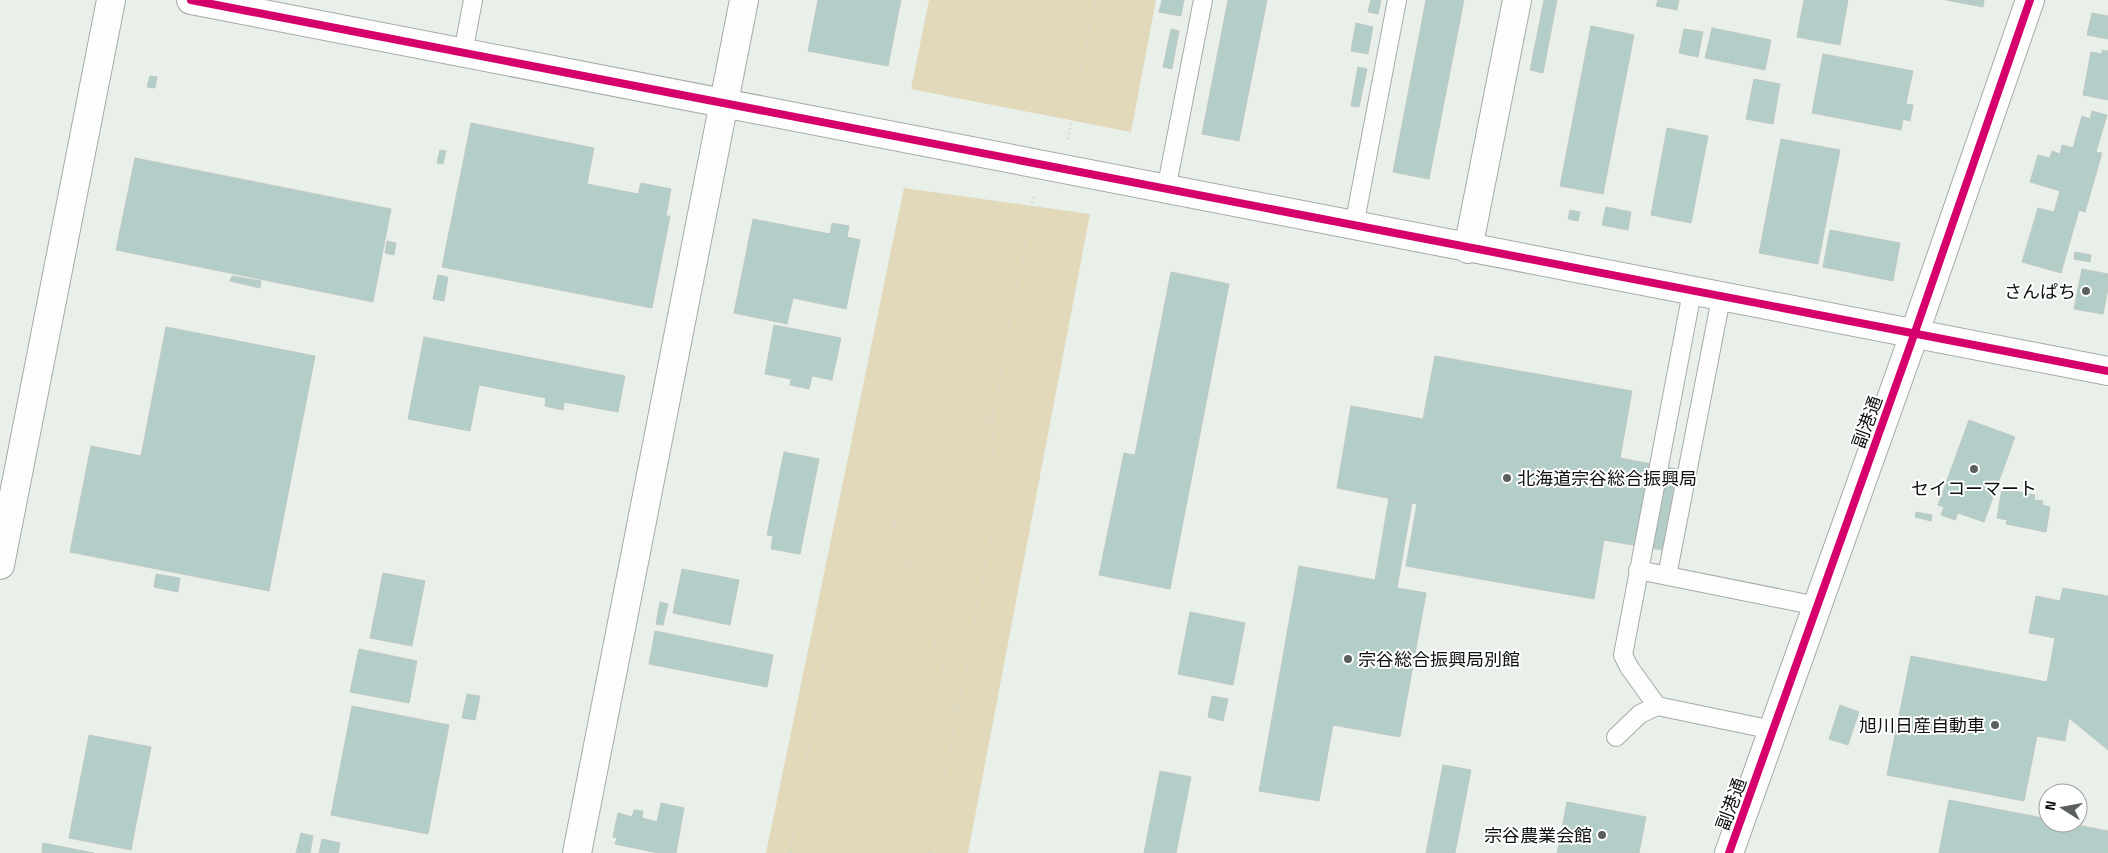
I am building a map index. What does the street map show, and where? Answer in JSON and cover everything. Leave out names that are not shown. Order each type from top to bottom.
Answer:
[{"type":"street","points":[[0,565],[111,0]]},
{"type":"street","points":[[192,0],[275,8],[463,53],[1721,298],[2108,371]]},
{"type":"street","points":[[577,853],[744,0]]},
{"type":"street","points":[[1468,249],[1517,0]]},
{"type":"street","name":"副港通","points":[[1729,853],[1914,335],[2030,0]]},
{"type":"lane","points":[[463,53],[473,0]]},
{"type":"lane","points":[[1166,190],[1203,0]]},
{"type":"lane","points":[[1354,226],[1397,0]]},
{"type":"lane","points":[[1657,706],[1629,667],[1623,655],[1692,292]]},
{"type":"lane","points":[[1667,576],[1721,298]]},
{"type":"lane","points":[[1638,570],[1817,606]]},
{"type":"lane","points":[[1616,736],[1640,714],[1657,706],[1773,730]]},
{"type":"path","points":[[930,853],[996,511],[993,415],[1050,167],[1094,0]]},
{"type":"path","points":[[790,853],[836,599],[894,523],[993,415]]},
{"type":"path","points":[[894,523],[957,714]]},
{"type":"shaded area","points":[[929,0],[1156,0],[1131,132],[911,89]]},
{"type":"shaded area","points":[[904,188],[1090,214],[968,853],[766,853]]},
{"type":"building","points":[[818,0],[901,0],[888,66],[808,51]]},
{"type":"building","points":[[1162,0],[1184,0],[1181,16],[1159,12]]},
{"type":"building","points":[[1228,0],[1267,0],[1239,141],[1202,134]]},
{"type":"building","points":[[1371,0],[1381,0],[1378,14],[1368,12]]},
{"type":"building","points":[[1426,0],[1464,0],[1429,179],[1393,172]]},
{"type":"building","points":[[1544,0],[1557,0],[1543,73],[1530,70]]},
{"type":"building","points":[[1658,0],[1679,0],[1677,10],[1656,6]]},
{"type":"building","points":[[1804,0],[1848,0],[1840,45],[1797,37]]},
{"type":"building","points":[[1946,0],[1984,0],[1983,7]]},
{"type":"building","points":[[2092,13],[2108,16],[2108,39],[2087,35]]},
{"type":"building","points":[[1356,23],[1373,27],[1368,54],[1351,51]]},
{"type":"building","points":[[1591,26],[1634,35],[1603,194],[1560,186]]},
{"type":"building","points":[[1712,28],[1771,40],[1765,70],[1705,58]]},
{"type":"building","points":[[1171,29],[1179,31],[1172,69],[1163,67]]},
{"type":"building","points":[[1684,29],[1703,32],[1698,57],[1679,53]]},
{"type":"building","points":[[2102,50],[2108,51],[2108,100],[2083,95],[2091,52],[2102,54]]},
{"type":"building","points":[[1823,54],[1913,71],[1906,104],[1913,105],[1910,121],[1903,119],[1901,130],[1812,113]]},
{"type":"building","points":[[1358,67],[1367,69],[1359,107],[1351,106]]},
{"type":"building","points":[[150,76],[157,77],[155,88],[147,87]]},
{"type":"building","points":[[1754,79],[1780,84],[1773,124],[1746,119]]},
{"type":"building","points":[[2092,111],[2107,115],[2096,152],[2102,153],[2085,212],[2079,210],[2061,273],[2022,262],[2038,208],[2054,212],[2060,191],[2030,182],[2038,155],[2050,158],[2052,151],[2060,154],[2062,145],[2073,148],[2082,116],[2090,119]]},
{"type":"building","points":[[471,123],[594,148],[587,184],[638,194],[641,183],[671,189],[666,216],[670,216],[652,308],[442,267]]},
{"type":"building","points":[[1667,128],[1708,136],[1691,223],[1651,215]]},
{"type":"building","points":[[1781,139],[1840,150],[1818,264],[1759,253]]},
{"type":"building","points":[[440,150],[446,151],[443,164],[437,163]]},
{"type":"building","points":[[135,158],[391,209],[373,302],[116,250]]},
{"type":"building","points":[[1606,207],[1631,212],[1628,230],[1602,225]]},
{"type":"building","points":[[1570,210],[1580,212],[1578,221],[1568,219]]},
{"type":"building","points":[[753,219],[830,234],[832,223],[849,226],[847,237],[860,240],[846,309],[793,298],[787,324],[734,313]]},
{"type":"building","points":[[1830,230],[1900,243],[1893,281],[1823,267]]},
{"type":"building","points":[[387,241],[396,243],[394,255],[385,253]]},
{"type":"building","points":[[2075,252],[2091,255],[2090,262],[2074,259]]},
{"type":"building","points":[[2082,269],[2108,274],[2108,289],[2103,314],[2074,309]]},
{"type":"building","points":[[1171,272],[1229,284],[1170,589],[1099,575],[1124,453],[1135,455]]},
{"type":"building","points":[[438,275],[448,277],[444,301],[433,299]]},
{"type":"building","points":[[232,276],[261,281],[260,288],[230,281]]},
{"type":"building","points":[[774,325],[841,338],[832,380],[812,376],[809,389],[790,385],[791,379],[765,374]]},
{"type":"building","points":[[166,327],[315,356],[269,591],[70,552],[91,446],[141,456]]},
{"type":"building","points":[[424,337],[625,376],[618,412],[564,402],[563,410],[545,406],[546,398],[479,385],[470,431],[408,419]]},
{"type":"building","name":"北海道宗谷総合振興局","points":[[1435,356],[1632,391],[1620,458],[1677,469],[1662,550],[1604,540],[1594,599],[1406,566],[1417,504],[1337,488],[1351,406],[1423,419]]},
{"type":"building","points":[[1969,420],[2015,437],[1984,522],[1958,513],[1955,520],[1941,515],[1944,507],[1938,505]]},
{"type":"building","points":[[784,452],[819,459],[800,554],[771,549],[773,536],[767,535]]},
{"type":"building","points":[[2002,489],[2035,495],[2034,500],[2043,501],[2042,505],[2050,507],[2046,532],[2006,524],[2007,520],[1997,518]]},
{"type":"building","name":"宗谷総合振興局別館","points":[[1389,498],[1412,502],[1397,588],[1426,593],[1400,737],[1333,725],[1319,801],[1259,791],[1299,566],[1375,580]]},
{"type":"building","points":[[1916,512],[1932,515],[1931,521],[1915,517]]},
{"type":"building","points":[[682,569],[739,580],[730,625],[673,613]]},
{"type":"building","points":[[383,573],[425,581],[412,646],[370,638]]},
{"type":"building","points":[[156,574],[180,578],[178,592],[154,587]]},
{"type":"building","points":[[2063,588],[2108,596],[2108,750],[2069,718],[2065,741],[2037,736],[2024,801],[1887,775],[1911,656],[2047,682],[2055,638],[2029,633],[2036,596],[2060,601]]},
{"type":"building","points":[[660,602],[668,604],[663,625],[656,624]]},
{"type":"building","points":[[1190,612],[1245,623],[1233,685],[1178,674]]},
{"type":"building","points":[[655,631],[773,655],[767,687],[649,664]]},
{"type":"building","points":[[359,649],[417,661],[409,703],[350,692]]},
{"type":"building","points":[[467,694],[480,696],[475,720],[462,718]]},
{"type":"building","points":[[1212,696],[1228,699],[1223,721],[1208,717]]},
{"type":"building","points":[[1840,705],[1859,712],[1848,745],[1829,739]]},
{"type":"building","points":[[352,706],[449,725],[428,834],[331,815]]},
{"type":"building","points":[[89,735],[151,747],[131,850],[69,838]]},
{"type":"building","points":[[1443,765],[1471,770],[1455,853],[1426,853]]},
{"type":"building","points":[[1160,771],[1191,777],[1176,853],[1144,853]]},
{"type":"building","points":[[1949,800],[2038,817],[2038,833],[2088,833],[2088,827],[2108,831],[2108,853],[1939,853]]},
{"type":"building","name":"宗谷農業会館","points":[[1567,802],[1646,817],[1639,853],[1557,853]]},
{"type":"building","points":[[661,803],[684,808],[676,853],[658,853],[615,844],[617,838],[613,837],[618,813],[632,817],[634,810],[643,811],[642,818],[657,822]]},
{"type":"building","points":[[301,833],[313,836],[310,853],[296,853]]},
{"type":"building","points":[[322,839],[340,843],[338,853],[319,853]]},
{"type":"building","points":[[43,843],[94,853],[42,853]]},
{"type":"cycle path","points":[[191,0],[2108,371]]},
{"type":"cycle path","points":[[1729,853],[1914,335],[2030,0]]},
{"type":"place","name":"さんぱち","points":[[2086,291]]},
{"type":"place","name":"セイコーマート","points":[[1974,469]]},
{"type":"place","name":"北海道宗谷総合振興局","points":[[1507,478]]},
{"type":"place","name":"宗谷総合振興局別館","points":[[1348,659]]},
{"type":"place","name":"旭川日産自動車","points":[[1995,725]]},
{"type":"place","name":"宗谷農業会館","points":[[1602,835]]}]
